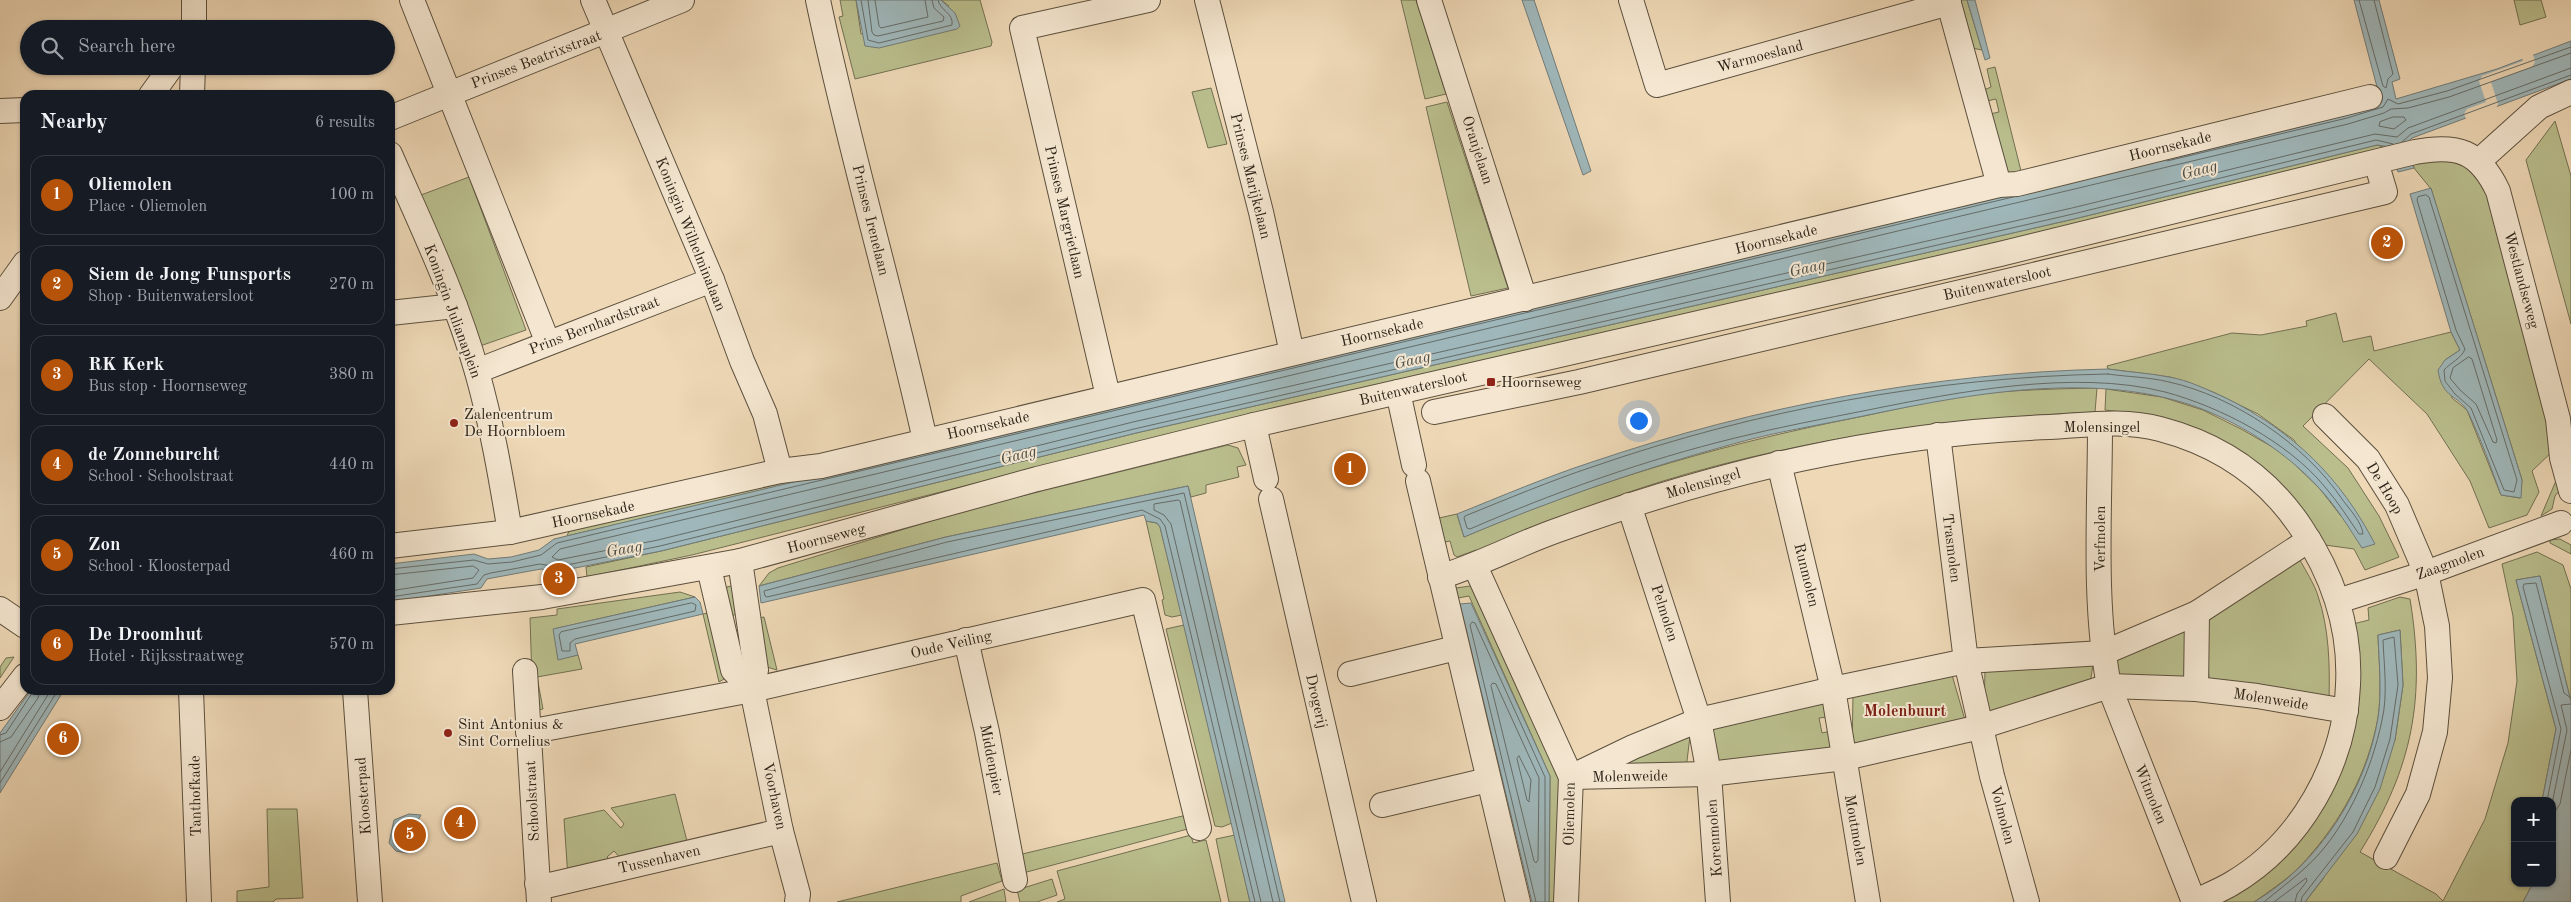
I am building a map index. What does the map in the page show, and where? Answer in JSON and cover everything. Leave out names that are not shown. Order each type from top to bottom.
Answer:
[{"type":"street","points":[[194,0],[194,20]]},
{"type":"street","points":[[412,0],[548,343]]},
{"type":"street","name":"Koningin Wilhelminalaan","points":[[593,0],[712,280],[765,414],[780,471]]},
{"type":"street","name":"Prinses Beatrixstraat","points":[[395,116],[682,0]]},
{"type":"street","name":"Prinses Irenelaan","points":[[818,0],[833,71],[904,347],[924,440]]},
{"type":"street","name":"Prinses Margrietlaan","points":[[1108,396],[1022,28],[1148,0]]},
{"type":"street","name":"Prinses Marijkelaan","points":[[1206,0],[1261,212],[1292,353]]},
{"type":"street","name":"Oranjelaan","points":[[1429,0],[1525,299]]},
{"type":"street","name":"Warmoesland","points":[[1631,0],[1657,85],[1948,2]]},
{"type":"street","points":[[1948,2],[1999,185]]},
{"type":"street","points":[[155,90],[165,75]]},
{"type":"street","points":[[192,75],[192,90]]},
{"type":"street","points":[[2472,157],[2539,107],[2571,92]]},
{"type":"street","name":"Hoornsekade","points":[[395,545],[510,532],[780,471],[821,466],[1999,185],[2017,184],[2370,97]]},
{"type":"street","points":[[0,111],[20,110]]},
{"type":"street","name":"Buitenwatersloot","points":[[1254,425],[2000,254],[2415,152],[2438,149],[2472,157]]},
{"type":"street","name":"Westlandseweg","points":[[2472,157],[2490,175],[2498,191],[2558,419],[2562,458],[2571,491]]},
{"type":"street","name":"Buitenwatersloot","points":[[1434,412],[1579,382],[2385,192],[2383,161]]},
{"type":"street","name":"Koningin Julianaplein","points":[[395,166],[455,306],[477,371],[495,443],[510,532]]},
{"type":"street","points":[[0,298],[20,270]]},
{"type":"street","name":"Prins Bernhardstraat","points":[[477,371],[712,280]]},
{"type":"street","points":[[395,312],[455,306]]},
{"type":"street","points":[[1572,353],[1579,382]]},
{"type":"street","points":[[1398,392],[1456,648],[1518,902]]},
{"type":"street","name":"De Hoop","points":[[2325,416],[2368,459],[2397,505],[2426,573],[2437,626],[2440,678],[2436,732],[2418,794],[2386,858]]},
{"type":"street","name":"Westlandseweg","points":[[2558,419],[2571,441]]},
{"type":"street","name":"Molensingel","points":[[1440,578],[1475,566],[1498,554],[1557,530],[1694,484],[1849,448],[1938,435],[2008,428],[2125,424],[2158,428],[2198,442],[2234,460],[2271,488],[2288,508],[2326,570],[2338,601],[2349,667],[2342,736],[2330,771],[2310,807],[2288,835],[2250,871],[2232,884],[2194,902]]},
{"type":"street","name":"Drogerij","points":[[1254,425],[1364,902]]},
{"type":"street","name":"Hoornseweg","points":[[395,612],[542,596],[709,568],[1037,479],[1254,425]]},
{"type":"street","name":"Verfmolen","points":[[2100,425],[2100,603],[2103,653]]},
{"type":"street","name":"Trasmolen","points":[[1938,435],[1966,661]]},
{"type":"street","name":"Runmolen","points":[[1779,463],[1822,636],[1833,689]]},
{"type":"street","points":[[2566,530],[2561,506],[2571,491]]},
{"type":"street","name":"Pelmolen","points":[[1629,505],[1700,720]]},
{"type":"street","name":"Zaagmolen","points":[[2338,601],[2566,530]]},
{"type":"street","name":"Molenweide","points":[[1571,777],[1633,747],[1700,720],[1833,689],[1966,661],[2103,653],[2197,614],[2309,540]]},
{"type":"street","name":"Voorhaven","points":[[740,561],[756,670],[752,690],[781,831],[798,894],[797,902]]},
{"type":"street","name":"Oliemolen","points":[[1475,566],[1571,777],[1566,902]]},
{"type":"street","points":[[709,568],[733,670],[752,690]]},
{"type":"street","name":"Oude Veiling","points":[[528,732],[752,690],[1143,600],[1199,828]]},
{"type":"street","points":[[0,608],[20,622]]},
{"type":"street","points":[[2196,689],[2197,614]]},
{"type":"street","name":"Middenpier","points":[[966,640],[987,732],[1015,880]]},
{"type":"street","points":[[1350,674],[1456,648]]},
{"type":"street","points":[[2103,653],[2109,686]]},
{"type":"street","points":[[1966,661],[1980,727]]},
{"type":"street","name":"Schoolstraat","points":[[525,671],[538,893]]},
{"type":"street","points":[[0,708],[20,682]]},
{"type":"street","name":"Molenweide","points":[[1571,777],[1710,774],[1845,758],[1980,727],[2109,686],[2196,689],[2257,696],[2346,711]]},
{"type":"street","name":"Witmolen","points":[[2109,686],[2194,902]]},
{"type":"street","points":[[1833,689],[1845,758]]},
{"type":"street","name":"Tanthofkade","points":[[191,695],[199,902]]},
{"type":"street","name":"Kloosterpad","points":[[355,695],[370,902]]},
{"type":"street","points":[[1700,720],[1710,774]]},
{"type":"street","name":"Volmolen","points":[[1980,727],[2027,902]]},
{"type":"street","name":"Moutmolen","points":[[1845,758],[1868,902]]},
{"type":"street","name":"Korenmolen","points":[[1710,774],[1718,902]]},
{"type":"street","points":[[1382,805],[1488,780]]},
{"type":"street","name":"Tussenhaven","points":[[538,893],[550,885],[781,831]]},
{"type":"green space","points":[[840,0],[856,0],[861,34],[949,6],[941,0],[980,0],[992,42],[991,46],[855,79],[839,17],[843,16]]},
{"type":"green space","points":[[1401,0],[1416,0],[1446,94],[1425,99]]},
{"type":"green space","points":[[1959,0],[1967,0],[1982,50],[1972,48]]},
{"type":"green space","points":[[2514,0],[2541,0],[2546,17],[2520,25]]},
{"type":"green space","points":[[1995,67],[2022,175],[2008,175],[1990,114],[1999,112],[1996,99],[1987,101],[1984,90],[1991,87],[1987,69]]},
{"type":"green space","points":[[1211,88],[1227,144],[1208,148],[1192,92]]},
{"type":"green space","points":[[1447,102],[1508,288],[1471,296],[1426,107]]},
{"type":"green space","points":[[2555,121],[2571,176],[2571,324],[2526,160]]},
{"type":"green space","points":[[2377,145],[2383,147],[2385,151],[2075,225],[1138,442],[692,555],[587,577],[586,567],[661,551],[1136,433],[2074,219]]},
{"type":"green space","points":[[2441,160],[2464,167],[2490,188],[2555,449],[2532,471],[2539,492],[2527,515],[2489,528],[2470,481],[2427,414],[2369,359],[2303,426],[2348,468],[2379,516],[2399,557],[2365,570],[2354,549],[2325,545],[2296,501],[2264,468],[2137,414],[2105,410],[2106,389],[2162,397],[2203,410],[2241,429],[2283,453],[2320,489],[2341,516],[2294,440],[2258,414],[2213,392],[2170,377],[2108,369],[2107,366],[2232,333],[2261,335],[2307,326],[2306,321],[2336,313],[2343,342],[2371,336],[2374,351],[2451,332],[2460,350],[2445,360],[2452,398],[2467,410],[2501,495],[2520,498],[2522,480],[2431,189],[2414,168],[2413,164]]},
{"type":"green space","points":[[469,177],[526,330],[480,346],[413,198]]},
{"type":"green space","points":[[2097,388],[2095,412],[1977,420],[1919,427],[1860,435],[1745,459],[1688,474],[1612,498],[1554,520],[1478,553],[1476,550],[1457,557],[1454,555],[1450,541],[1445,542],[1439,518],[1457,514],[1464,537],[1556,500],[1602,484],[1743,443],[1968,395],[2023,390]]},
{"type":"green space","points":[[1228,445],[1238,448],[1246,465],[1237,467],[1239,477],[1206,485],[1206,493],[1191,497],[1188,486],[946,537],[759,586],[769,573],[778,568],[969,509]]},
{"type":"green space","points":[[803,474],[819,477],[567,536],[569,531]]},
{"type":"green space","points":[[2558,476],[2563,486],[2555,496],[2552,509],[2541,516]]},
{"type":"green space","points":[[1146,521],[1157,523],[1160,527],[1182,615],[1172,617],[1165,615],[1162,600],[1164,599]]},
{"type":"green space","points":[[2560,539],[2571,545],[2571,554],[2550,543],[2550,540]]},
{"type":"green space","points":[[2537,552],[2563,565],[2571,589],[2571,702],[2540,576],[2516,580],[2556,729],[2543,797],[2511,797],[2511,887],[2531,887],[2523,902],[2305,902],[2323,879],[2395,740],[2403,685],[2400,630],[2378,635],[2380,697],[2378,718],[2360,777],[2330,830],[2294,872],[2254,902],[2209,902],[2321,802],[2353,624],[2369,620],[2368,608],[2400,597],[2410,599],[2415,635],[2415,700],[2411,731],[2392,791],[2378,821],[2360,852],[2436,894],[2443,901],[2485,819],[2508,743],[2517,681],[2513,616],[2502,564]]},
{"type":"green space","points":[[2299,558],[2312,581],[2322,608],[2329,660],[2329,699],[2209,680],[2206,621]]},
{"type":"green space","points":[[1477,585],[1562,776],[1557,902],[1549,902],[1550,776],[1469,596],[1458,598],[1456,588]]},
{"type":"green space","points":[[731,586],[736,592],[741,613],[727,617],[724,594],[727,587]]},
{"type":"green space","points":[[680,592],[695,597],[554,629],[558,659],[578,655],[582,669],[537,677],[543,709],[533,711],[530,618],[557,615],[557,609]]},
{"type":"green space","points":[[708,613],[727,672],[724,679],[719,682],[703,614]]},
{"type":"green space","points":[[764,617],[777,670],[767,667],[758,618]]},
{"type":"green space","points":[[2189,622],[2186,681],[2119,680],[2113,652]]},
{"type":"green space","points":[[1184,625],[1232,823],[1222,827],[1215,826],[1166,629]]},
{"type":"green space","points":[[14,657],[0,678],[0,667],[6,658]]},
{"type":"green space","points":[[2094,657],[2090,685],[1984,718],[1985,668]]},
{"type":"green space","points":[[1950,668],[1965,720],[1852,753],[1853,693]]},
{"type":"green space","points":[[1824,699],[1828,717],[1819,718],[1822,733],[1831,731],[1836,754],[1718,768],[1705,723]]},
{"type":"green space","points":[[1691,728],[1686,769],[1618,772],[1636,749]]},
{"type":"green space","points":[[675,794],[689,849],[625,863],[614,851],[607,857],[617,867],[568,878],[564,819],[604,810],[621,828],[624,824],[611,808]]},
{"type":"green space","points":[[267,809],[297,809],[303,898],[276,899],[273,902],[237,902],[237,891],[269,887]]},
{"type":"green space","points":[[1191,814],[1195,827],[1023,873],[1018,855]]},
{"type":"green space","points":[[1191,835],[1193,843],[1206,840],[1221,902],[1057,902],[1065,899],[1057,871]]},
{"type":"green space","points":[[1235,835],[1250,902],[1229,902],[1216,839]]},
{"type":"green space","points":[[997,863],[1002,881],[961,896],[961,902],[837,902]]},
{"type":"green space","points":[[1052,879],[1057,895],[1037,902],[1020,902],[1017,890]]},
{"type":"green space","points":[[1004,889],[1006,902],[969,902]]},
{"type":"water","points":[[856,0],[941,0],[955,13],[960,26],[957,29],[879,48],[865,46]]},
{"type":"water","points":[[1522,0],[1534,0],[1591,171],[1583,175]]},
{"type":"water","points":[[1967,0],[1975,0],[1990,58],[1985,60]]},
{"type":"water","name":"Gaag","points":[[2354,0],[2379,0],[2400,79],[2392,82],[2396,99],[2497,69],[2571,41],[2571,79],[2412,138],[2407,143],[2414,168],[2398,172],[2390,147],[2377,145],[2074,219],[1136,433],[661,551],[555,572],[541,569],[492,578],[487,579],[481,588],[395,601],[395,563],[474,554],[488,559],[511,557],[539,550],[554,539],[2274,130],[2381,102]]},
{"type":"water","points":[[2431,188],[2522,480],[2521,498],[2501,495],[2482,443],[2468,412],[2460,402],[2447,392],[2440,379],[2438,370],[2445,360],[2460,350],[2451,332],[2410,194]]},
{"type":"water","points":[[2108,369],[2176,378],[2191,383],[2226,398],[2273,426],[2294,441],[2330,477],[2347,498],[2375,544],[2362,548],[2331,502],[2307,476],[2265,442],[2234,424],[2202,409],[2162,397],[2120,390],[2077,388],[2033,389],[1946,400],[1749,440],[1597,486],[1530,510],[1464,537],[1457,514],[1541,480],[1592,462],[1718,424],[1782,409],[1911,385],[1977,377]]},
{"type":"water","points":[[1188,486],[1285,902],[1250,902],[1160,527],[1157,523],[1146,521],[1144,515],[761,603],[759,586],[946,537]]},
{"type":"water","points":[[2540,576],[2571,702],[2571,902],[2523,902],[2531,887],[2556,887],[2556,797],[2543,797],[2556,729],[2516,580]]},
{"type":"water","points":[[695,597],[700,602],[703,614],[575,644],[578,655],[558,660],[553,629]]},
{"type":"water","points":[[1471,603],[1550,776],[1549,902],[1532,902],[1460,604]]},
{"type":"water","points":[[2400,630],[2403,685],[2395,740],[2380,789],[2357,834],[2305,902],[2254,902],[2299,868],[2336,824],[2350,799],[2363,772],[2378,718],[2380,687],[2378,635]]},
{"type":"water","points":[[27,695],[61,695],[0,793],[0,733]]},
{"type":"water","points":[[409,814],[421,815],[417,822],[418,845],[407,853],[396,851],[389,843],[394,820]]},
{"type":"pier","points":[[2533,54],[2535,62],[2532,67],[2491,82],[2498,104],[2496,109],[2467,121],[2464,114],[2467,109],[2486,102],[2479,81],[2482,76],[2523,61],[2522,58]]},
{"type":"place","name":"Siem de Jong Funsports","points":[[2387,243]]},
{"type":"place","name":"Hoornseweg","points":[[1491,382]]},
{"type":"place","name":"Zalencentrum De Hoornbloem","points":[[454,423]]},
{"type":"place","name":"Oliemolen","points":[[1350,469]]},
{"type":"place","name":"RK Kerk","points":[[559,579]]},
{"type":"place","name":"Sint Antonius & Sint Cornelius","points":[[448,733]]},
{"type":"place","name":"De Droomhut","points":[[63,739]]},
{"type":"place","name":"de Zonneburcht","points":[[460,823]]},
{"type":"place","name":"Zon","points":[[410,835]]},
{"type":"district","name":"Molenbuurt","points":[[1905,710]]}]
